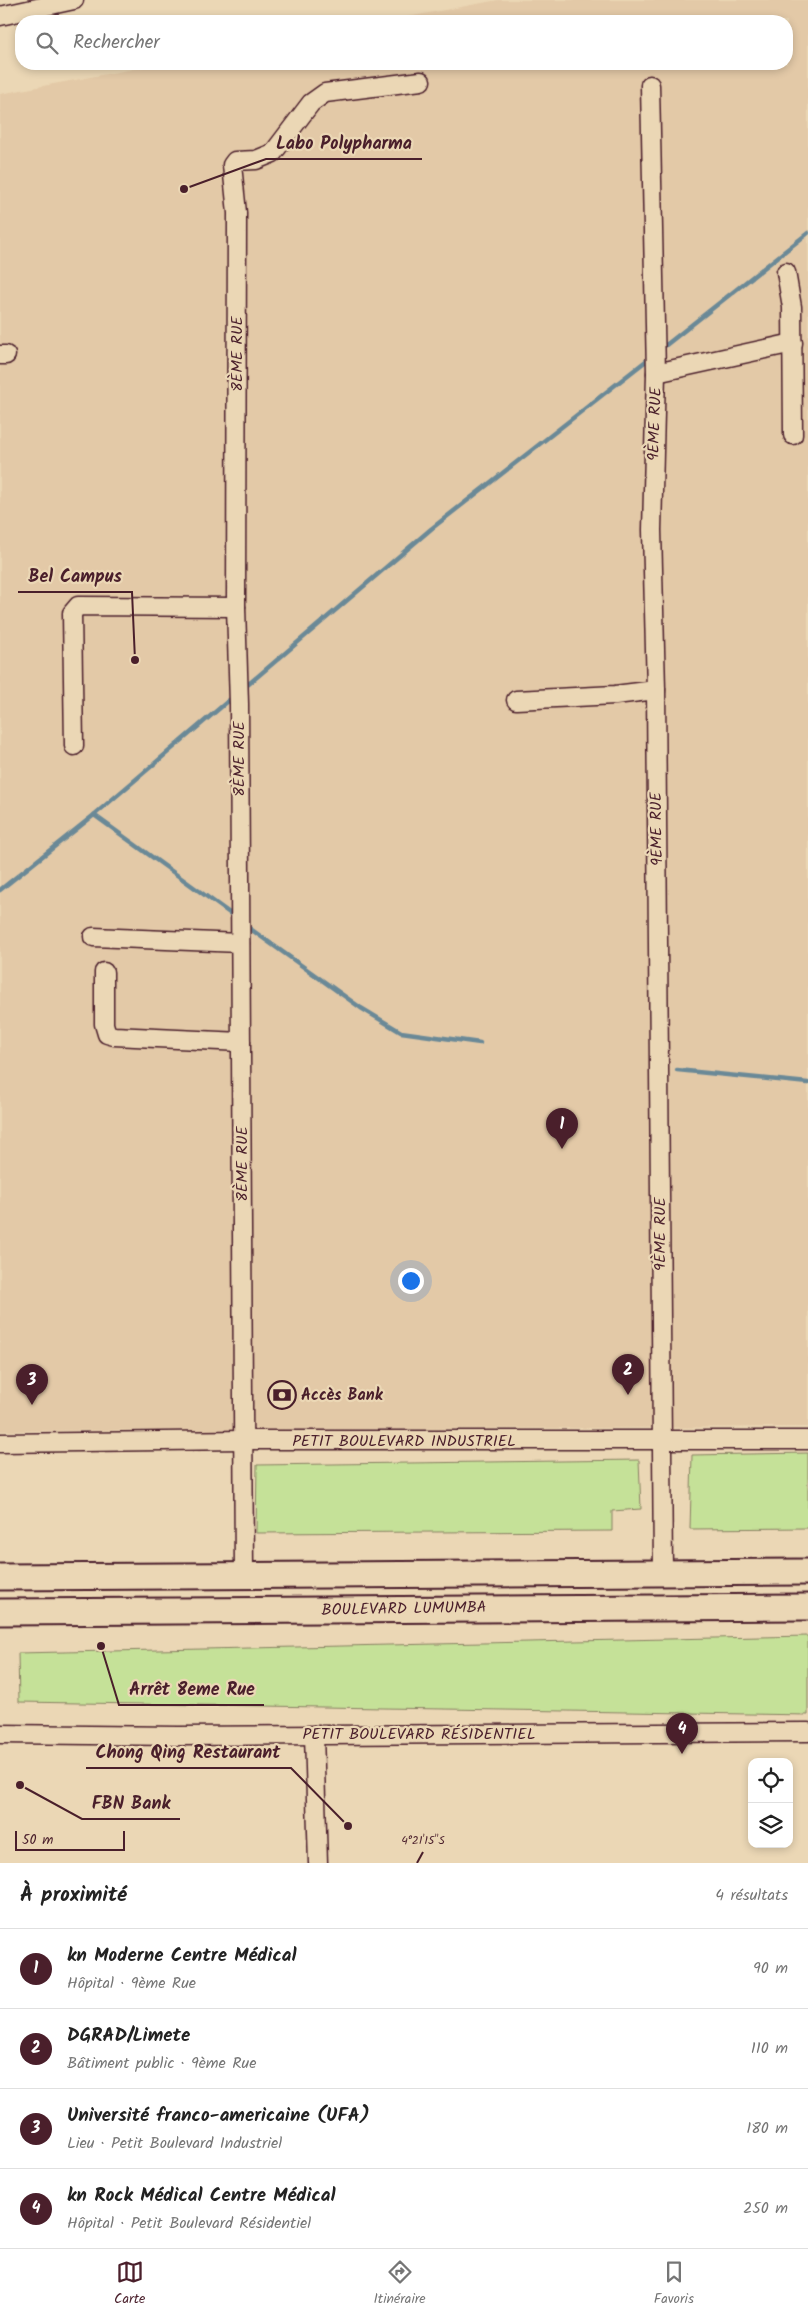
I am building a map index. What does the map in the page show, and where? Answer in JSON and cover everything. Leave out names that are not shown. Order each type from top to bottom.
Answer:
[{"type":"highway","name":"BOULEVARD LUMUMBA","points":[[0,1577],[808,1572]]},
{"type":"highway","name":"BOULEVARD LUMUMBA","points":[[0,1612],[808,1607]]},
{"type":"street","points":[[0,16],[74,0]]},
{"type":"street","name":"8ÈME RUE","points":[[244,1575],[239,704],[236,607],[237,213],[232,166],[235,161],[256,160],[273,153],[311,103],[325,93],[422,81]]},
{"type":"street","name":"9ÈME RUE","points":[[650,85],[656,373],[652,530],[656,690],[662,1573]]},
{"type":"street","points":[[786,272],[792,307],[793,435]]},
{"type":"street","points":[[656,373],[792,343]]},
{"type":"street","points":[[74,746],[72,613],[74,609],[78,606],[236,607]]},
{"type":"street","points":[[516,700],[615,695],[656,690]]},
{"type":"street","points":[[93,937],[240,943]]},
{"type":"street","points":[[104,972],[104,1024],[106,1034],[114,1036],[241,1042]]},
{"type":"street","name":"PETIT BOULEVARD INDUSTRIEL","points":[[0,1443],[244,1440],[661,1442],[808,1440]]},
{"type":"street","name":"PETIT BOULEVARD RÉSIDENTIEL","points":[[0,1734],[314,1735],[808,1732]]},
{"type":"street","points":[[314,1735],[318,1863]]},
{"type":"shaded area","points":[[498,0],[808,0],[808,1427],[0,1431],[0,94],[128,70],[793,70],[793,15],[418,15]]},
{"type":"green space","points":[[808,1453],[808,1528],[690,1529],[692,1455]]},
{"type":"green space","points":[[639,1460],[641,1509],[612,1511],[612,1531],[256,1533],[257,1465]]},
{"type":"green space","points":[[808,1636],[808,1715],[19,1702],[18,1653]]},
{"type":"waterway","points":[[661,349],[808,233]]},
{"type":"waterway","points":[[244,688],[431,529],[651,357]]},
{"type":"waterway","points":[[0,890],[94,815],[234,696]]},
{"type":"waterway","points":[[94,815],[235,917]]},
{"type":"waterway","points":[[245,925],[361,1008],[401,1032],[480,1043]]},
{"type":"waterway","points":[[677,1070],[808,1083]]},
{"type":"place","name":"Labo Polypharma","points":[[184,189]]},
{"type":"place","name":"Bel Campus","points":[[135,660]]},
{"type":"place","name":"kn Moderne Centre Médical","points":[[562,1149]]},
{"type":"place","name":"Accès Bank","points":[[282,1395]]},
{"type":"place","name":"DGRAD/Limete","points":[[628,1395]]},
{"type":"place","name":"Université franco-americaine (UFA)","points":[[32,1405]]},
{"type":"place","name":"Arrêt 8eme Rue","points":[[101,1646]]},
{"type":"place","name":"kn Rock Médical Centre Médical","points":[[682,1754]]},
{"type":"place","name":"FBN Bank","points":[[20,1785]]},
{"type":"place","name":"Chong Qing Restaurant","points":[[348,1826]]}]
